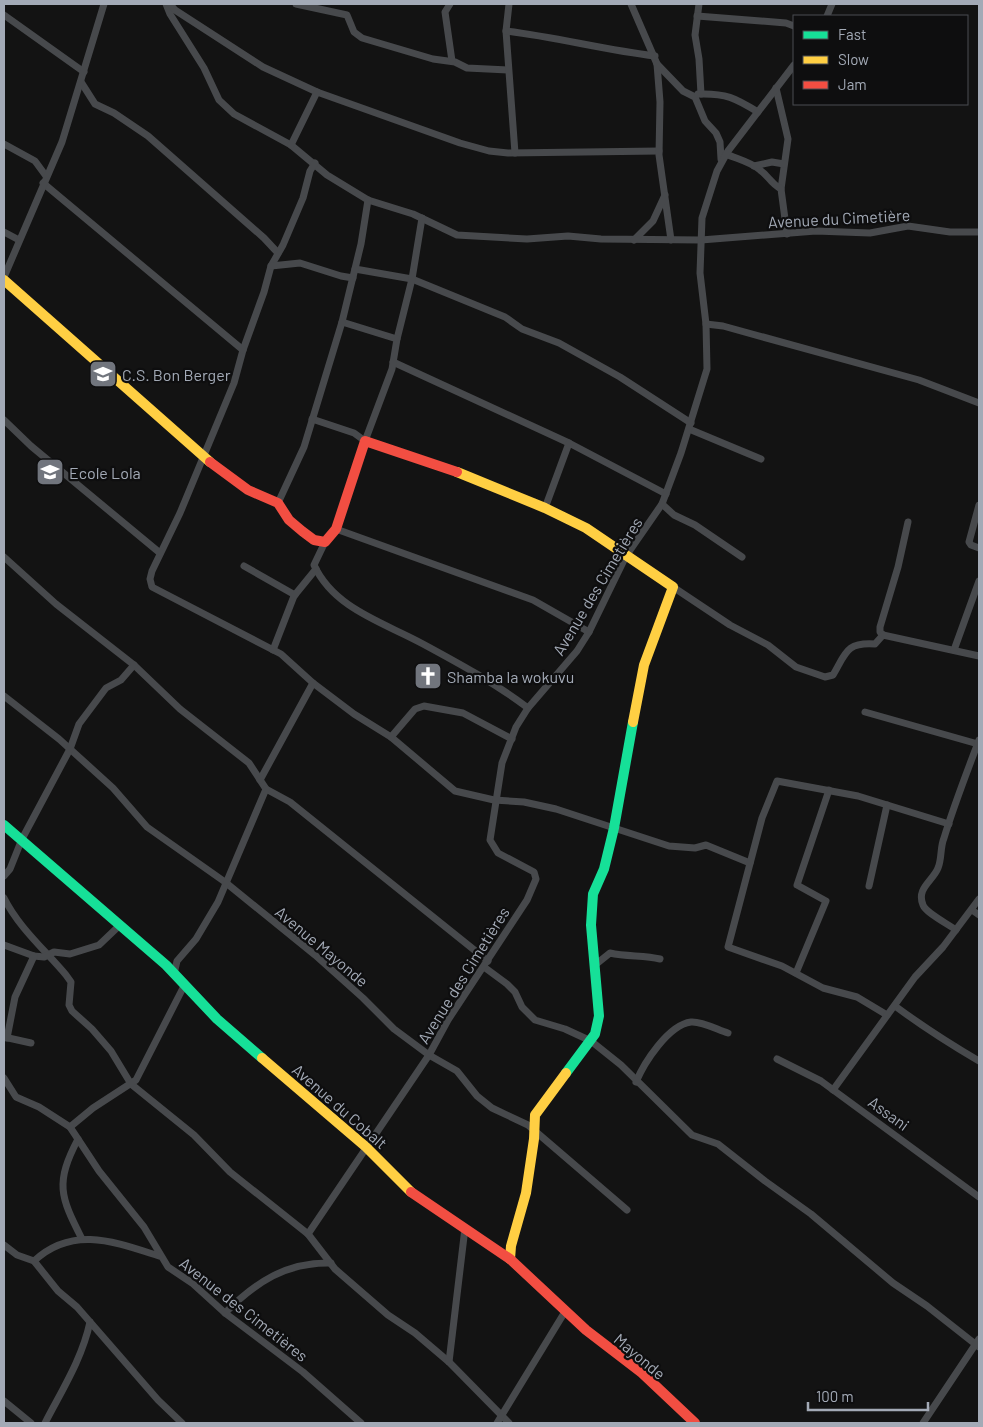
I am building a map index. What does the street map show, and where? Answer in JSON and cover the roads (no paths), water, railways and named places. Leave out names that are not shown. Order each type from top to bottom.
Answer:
[{"type":"street","points":[[104,4],[62,142],[44,180],[4,278],[222,473],[248,490],[278,503],[289,520],[302,531],[314,540],[325,542]]},
{"type":"street","points":[[168,4],[248,58],[317,92],[460,143],[489,151],[515,153],[659,151]]},
{"type":"street","name":"Avenue du Cimetière","points":[[168,4],[170,14],[199,59],[224,105],[234,114],[262,132],[291,145],[315,163],[327,175],[368,200],[422,218],[449,232],[465,236],[528,239],[568,236],[634,240],[701,240],[816,231],[870,233],[908,226],[942,232],[979,232]]},
{"type":"street","points":[[296,4],[347,16],[354,32],[362,38],[433,59],[452,61],[468,68],[508,70]]},
{"type":"street","points":[[450,4],[445,12],[452,61]]},
{"type":"street","points":[[509,4],[506,31],[515,153]]},
{"type":"street","points":[[631,4],[657,64],[660,102],[659,151],[672,240]]},
{"type":"street","points":[[699,4],[695,43],[699,59],[701,94]]},
{"type":"street","points":[[4,15],[84,72]]},
{"type":"street","points":[[697,16],[786,23],[793,26]]},
{"type":"street","points":[[506,31],[566,39],[621,52],[655,56]]},
{"type":"street","points":[[657,64],[683,90],[692,94],[719,93],[730,96],[758,112]]},
{"type":"street","points":[[721,162],[793,66]]},
{"type":"street","points":[[81,82],[95,104],[114,113],[148,136],[264,238],[278,253]]},
{"type":"street","points":[[776,88],[788,139],[781,189],[787,234]]},
{"type":"street","points":[[291,145],[317,92]]},
{"type":"street","points":[[692,94],[700,103],[705,121],[716,133],[720,142],[721,162]]},
{"type":"street","points":[[4,144],[35,161],[44,180],[243,350]]},
{"type":"street","points":[[726,154],[754,166],[764,173],[768,181],[781,189]]},
{"type":"street","name":"Avenue des Cimetières","points":[[308,1234],[429,1055],[448,1020],[527,900],[536,877],[534,872],[498,853],[491,844],[494,800],[502,763],[528,708],[565,667],[589,632],[626,556],[662,504],[666,494],[690,426],[707,369],[706,324],[700,273],[701,240],[705,207],[721,162]]},
{"type":"street","points":[[754,166],[772,162],[784,164]]},
{"type":"street","points":[[315,163],[310,171],[303,198],[271,266],[234,383],[183,506],[160,553],[150,579],[152,587],[288,658],[313,683],[354,714],[391,737],[451,789],[494,800],[524,802],[556,809],[669,846],[694,848],[706,845],[750,862]]},
{"type":"street","points":[[634,240],[653,221],[665,195]]},
{"type":"street","points":[[278,503],[304,447],[342,322],[355,269],[368,200]]},
{"type":"street","points":[[422,218],[412,279],[392,368],[365,441],[336,529],[325,542],[314,562],[316,569],[336,594],[351,607],[471,670],[498,686],[528,708]]},
{"type":"street","points":[[4,232],[19,240]]},
{"type":"street","points":[[271,266],[300,263],[353,278]]},
{"type":"street","points":[[355,269],[412,279],[505,317],[522,329],[559,344],[620,377],[690,426],[761,459]]},
{"type":"street","points":[[342,322],[397,339]]},
{"type":"street","points":[[706,324],[723,326],[919,380],[979,403]]},
{"type":"street","points":[[392,362],[569,443],[666,494]]},
{"type":"street","points":[[312,419],[354,433],[365,441],[439,465],[546,508],[586,528],[730,625],[768,645],[796,667],[808,669],[824,677],[833,675],[849,648],[864,642],[875,644],[883,635]]},
{"type":"street","points":[[4,420],[31,446],[160,553]]},
{"type":"street","points":[[546,508],[569,443]]},
{"type":"street","points":[[662,504],[674,515],[695,525],[742,557]]},
{"type":"street","points":[[979,505],[969,542],[971,545],[979,548]]},
{"type":"street","points":[[908,522],[880,632],[883,635],[979,656]]},
{"type":"street","points":[[336,529],[533,600],[589,632]]},
{"type":"street","points":[[4,558],[56,604],[134,665],[172,703],[249,763],[266,789],[297,807],[486,964],[515,992],[522,1007],[535,1020],[565,1029],[591,1041],[621,1065],[636,1082],[692,1135],[718,1144],[764,1182],[811,1214],[893,1283],[978,1344],[923,1423]]},
{"type":"street","points":[[244,566],[295,595]]},
{"type":"street","points":[[273,650],[295,595],[316,569]]},
{"type":"street","points":[[954,650],[979,581]]},
{"type":"street","points":[[510,1259],[511,1246],[526,1193],[535,1115],[595,1034],[599,1016],[591,925],[592,899],[604,869],[614,828],[644,665],[673,587]]},
{"type":"street","points":[[4,876],[10,869],[22,839],[70,749],[79,724],[106,688],[121,680],[134,665]]},
{"type":"street","points":[[260,780],[313,683]]},
{"type":"street","name":"Avenue Mayonde","points":[[4,696],[70,749],[113,788],[147,827],[225,882],[363,998],[394,1030],[429,1055],[457,1071],[477,1096],[492,1108],[516,1118],[534,1131],[627,1210]]},
{"type":"street","points":[[391,737],[415,709],[424,706],[463,712],[512,739]]},
{"type":"street","points":[[865,712],[978,742],[943,840],[938,867],[924,887],[922,903],[928,912],[942,919],[956,930]]},
{"type":"street","points":[[887,1015],[857,997],[823,988],[796,974],[728,947],[762,818],[777,781],[829,790],[888,805],[949,824]]},
{"type":"street","points":[[174,974],[178,961],[196,940],[218,902],[266,789]]},
{"type":"street","points":[[796,974],[826,901],[797,885],[829,790]]},
{"type":"street","points":[[869,886],[888,805]]},
{"type":"street","name":"Avenue du Cobalt","points":[[4,825],[174,974],[184,986],[246,1045],[366,1147],[422,1201],[510,1259],[566,1310]]},
{"type":"street","points":[[4,898],[17,920],[70,982],[69,1005],[72,1011],[92,1029],[111,1051],[131,1084],[194,1135],[230,1172],[308,1234],[335,1269],[388,1315],[415,1333],[449,1362],[509,1423]]},
{"type":"street","points":[[833,1090],[915,977],[943,947],[979,899]]},
{"type":"street","points":[[972,910],[979,915]]},
{"type":"street","points":[[4,945],[34,956],[54,952],[70,954],[89,950],[104,943],[120,926]]},
{"type":"street","points":[[595,965],[610,953],[660,959]]},
{"type":"street","points":[[31,1043],[5,1037],[15,997],[34,956]]},
{"type":"street","points":[[70,1127],[93,1108],[131,1084],[139,1074],[146,1057],[184,986]]},
{"type":"street","points":[[895,1006],[930,1032],[948,1040],[979,1061]]},
{"type":"street","points":[[636,1082],[644,1064],[659,1045],[674,1030],[684,1024],[698,1023],[728,1033]]},
{"type":"street","name":"Assani","points":[[777,1059],[833,1090],[979,1197]]},
{"type":"street","name":"Avenue des Cimetières","points":[[4,1078],[16,1097],[39,1107],[70,1127],[108,1182],[144,1227],[159,1256],[168,1267],[192,1283],[225,1313],[304,1372],[361,1423]]},
{"type":"street","points":[[78,1139],[65,1163],[62,1184],[66,1204],[82,1239]]},
{"type":"street","points":[[449,1362],[465,1228]]},
{"type":"street","points":[[34,1260],[50,1248],[82,1239],[105,1240],[159,1256]]},
{"type":"street","points":[[4,1245],[17,1255],[34,1260],[58,1291],[90,1322],[158,1400],[182,1423]]},
{"type":"street","points":[[225,1313],[262,1282],[284,1269],[314,1262],[331,1263]]},
{"type":"street","points":[[497,1423],[566,1310]]},
{"type":"street","name":"Mayonde","points":[[566,1310],[593,1336],[642,1373],[695,1423]]},
{"type":"street","points":[[45,1423],[76,1366],[86,1340],[90,1322]]},
{"type":"street","points":[[4,1401],[31,1423]]},
{"type":"place","name":"C.S. Bon Berger","points":[[103,374]]},
{"type":"place","name":"Ecole Lola","points":[[50,472]]},
{"type":"place","name":"Shamba la wokuvu","points":[[428,676]]}]
